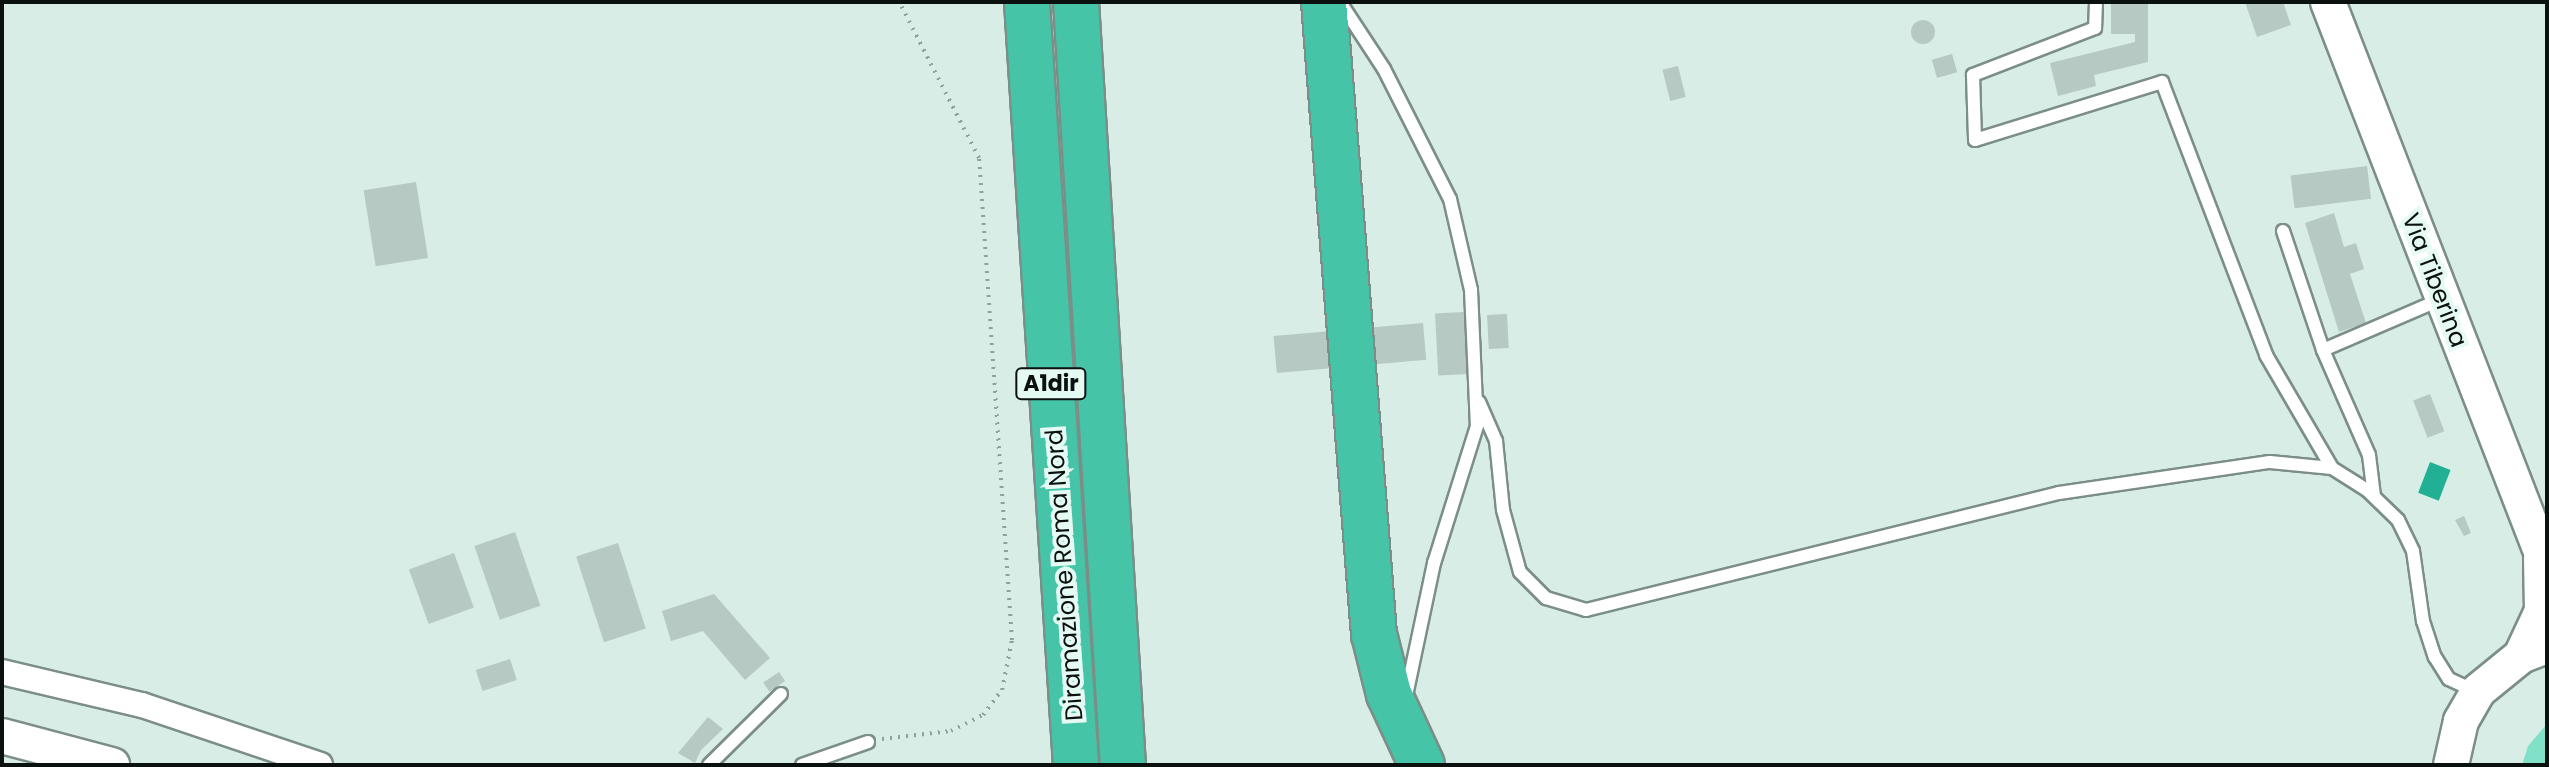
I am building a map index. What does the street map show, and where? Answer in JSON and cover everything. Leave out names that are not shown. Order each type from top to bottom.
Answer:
[{"type":"highway","name":"Diramazione Roma Nord","points":[[1027,2],[1076,765]]},
{"type":"highway","name":"Diramazione Roma Nord","points":[[1076,2],[1123,765]]},
{"type":"highway","points":[[1324,2],[1374,634],[1383,676],[1422,765]]},
{"type":"main road","name":"Via Tiberina","points":[[2328,2],[2544,563],[2542,611],[2534,651]]},
{"type":"main road","points":[[2448,761],[2461,721],[2478,691],[2534,651]]},
{"type":"main road","points":[[2,736],[112,765]]},
{"type":"street","points":[[2,672],[142,705],[320,765]]},
{"type":"lane","points":[[1340,2],[1392,83],[1456,213],[1469,270],[1479,402],[1471,452],[1434,563],[1401,718]]},
{"type":"lane","points":[[2096,2],[2095,28],[1973,75],[1975,140],[2162,82],[2266,355],[2332,468],[2374,496],[2398,520],[2413,551],[2423,621],[2435,657],[2462,689],[2478,691]]},
{"type":"lane","points":[[2283,231],[2323,350],[2369,455],[2374,496]]},
{"type":"lane","points":[[2323,350],[2442,298]]},
{"type":"lane","points":[[1479,402],[1496,441],[1503,510],[1520,572],[1546,598],[1586,610],[2059,493],[2270,462],[2332,468]]},
{"type":"lane","points":[[709,765],[781,694]]},
{"type":"lane","points":[[802,765],[868,742]]},
{"type":"path","points":[[868,742],[944,733],[973,722],[1002,690],[1012,640],[979,158],[899,2]]},
{"type":"shaded area","points":[[2430,462],[2451,470],[2439,501],[2418,493]]},
{"type":"shaded area","points":[[2547,724],[2547,765],[2522,765],[2528,746]]},
{"type":"building","points":[[2111,2],[2148,2],[2148,62],[2094,75],[2096,86],[2058,96],[2050,63],[2135,42],[2135,34],[2111,34]]},
{"type":"building","points":[[2245,2],[2283,2],[2291,25],[2257,37]]},
{"type":"building","points":[[1918,20],[1928,20],[1935,27],[1935,37],[1928,44],[1918,44],[1911,37],[1911,27]]},
{"type":"building","points":[[1952,54],[1957,72],[1937,78],[1932,60]]},
{"type":"building","points":[[1678,66],[1686,97],[1670,101],[1662,70]]},
{"type":"building","points":[[2367,166],[2371,199],[2295,208],[2291,175]]},
{"type":"building","points":[[416,182],[428,258],[376,266],[364,190]]},
{"type":"building","points":[[2334,213],[2344,247],[2356,243],[2364,269],[2350,274],[2366,323],[2339,332],[2305,223]]},
{"type":"building","points":[[1464,312],[1467,374],[1438,375],[1435,314]]},
{"type":"building","points":[[1507,314],[1509,348],[1489,349],[1487,315]]},
{"type":"building","points":[[1423,323],[1426,360],[1277,373],[1274,336]]},
{"type":"building","points":[[2430,394],[2444,431],[2428,438],[2413,400]]},
{"type":"building","points":[[2464,516],[2471,533],[2464,536],[2455,520]]},
{"type":"building","points":[[515,532],[540,606],[500,620],[474,546]]},
{"type":"building","points":[[618,543],[646,629],[604,642],[576,557]]},
{"type":"building","points":[[454,553],[474,608],[429,624],[409,569]]},
{"type":"building","points":[[714,594],[770,658],[745,680],[703,631],[671,641],[662,611]]},
{"type":"building","points":[[510,659],[517,680],[483,691],[476,670]]},
{"type":"building","points":[[779,672],[785,681],[769,692],[763,683]]},
{"type":"building","points":[[708,717],[723,729],[701,750],[695,763],[678,753]]}]
